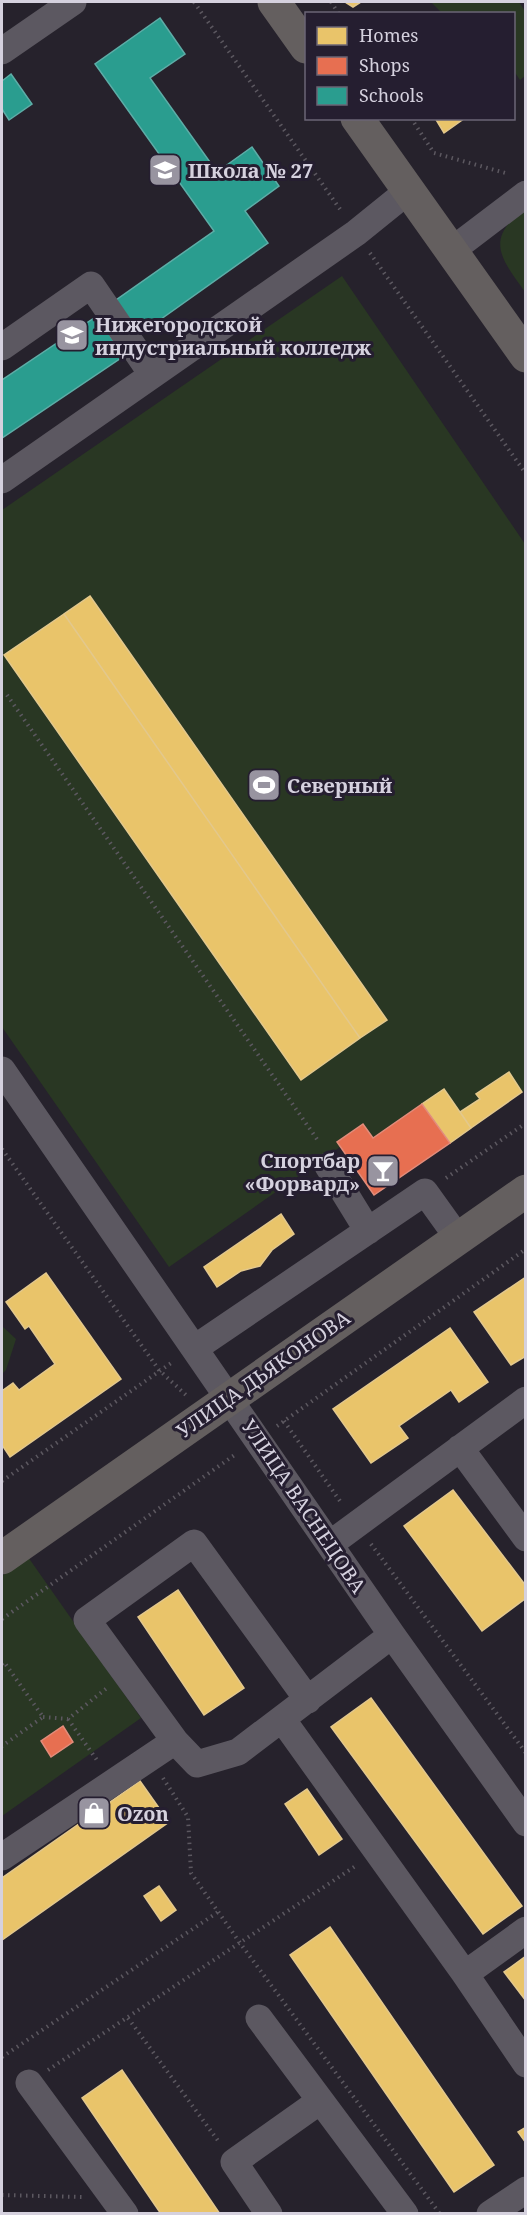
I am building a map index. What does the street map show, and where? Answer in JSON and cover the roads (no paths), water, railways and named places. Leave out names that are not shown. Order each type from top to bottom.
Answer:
[{"type":"main road","points":[[274,2],[305,46]]},
{"type":"main road","points":[[358,120],[525,356]]},
{"type":"main road","name":"УЛИЦА ДЬЯКОНОВА","points":[[2,1558],[525,1191]]},
{"type":"street","points":[[2,51],[71,2]]},
{"type":"street","points":[[451,251],[518,184]]},
{"type":"street","points":[[3,476],[356,233],[408,191]]},
{"type":"street","points":[[2,347],[91,285],[152,374]]},
{"type":"street","name":"УЛИЦА ВАСНЕЦОВА","points":[[2,1070],[230,1397],[392,1635],[521,1806]]},
{"type":"street","points":[[328,1166],[368,1231]]},
{"type":"street","points":[[195,1348],[425,1192],[458,1238]]},
{"type":"street","points":[[330,1544],[525,1400]]},
{"type":"street","points":[[460,1448],[525,1538]]},
{"type":"street","points":[[308,1700],[194,1543],[87,1620],[174,1741],[197,1764],[238,1752],[308,1700],[392,1635]]},
{"type":"street","points":[[282,1719],[465,1974],[525,2064]]},
{"type":"street","points":[[2,1857],[174,1741]]},
{"type":"street","points":[[465,1974],[525,1930]]},
{"type":"street","points":[[259,2018],[405,2214]]},
{"type":"street","points":[[29,2083],[120,2206]]},
{"type":"street","points":[[269,2214],[234,2162],[320,2101]]},
{"type":"street","points":[[489,2214],[525,2190]]},
{"type":"place","name":"Школа № 27","points":[[165,170]]},
{"type":"place","name":"Нижегородской индустриальный колледж","points":[[72,335]]},
{"type":"place","name":"Северный","points":[[264,785]]},
{"type":"place","name":"Спортбар «Форвард»","points":[[383,1171]]},
{"type":"place","name":"Ozon","points":[[94,1813]]}]
